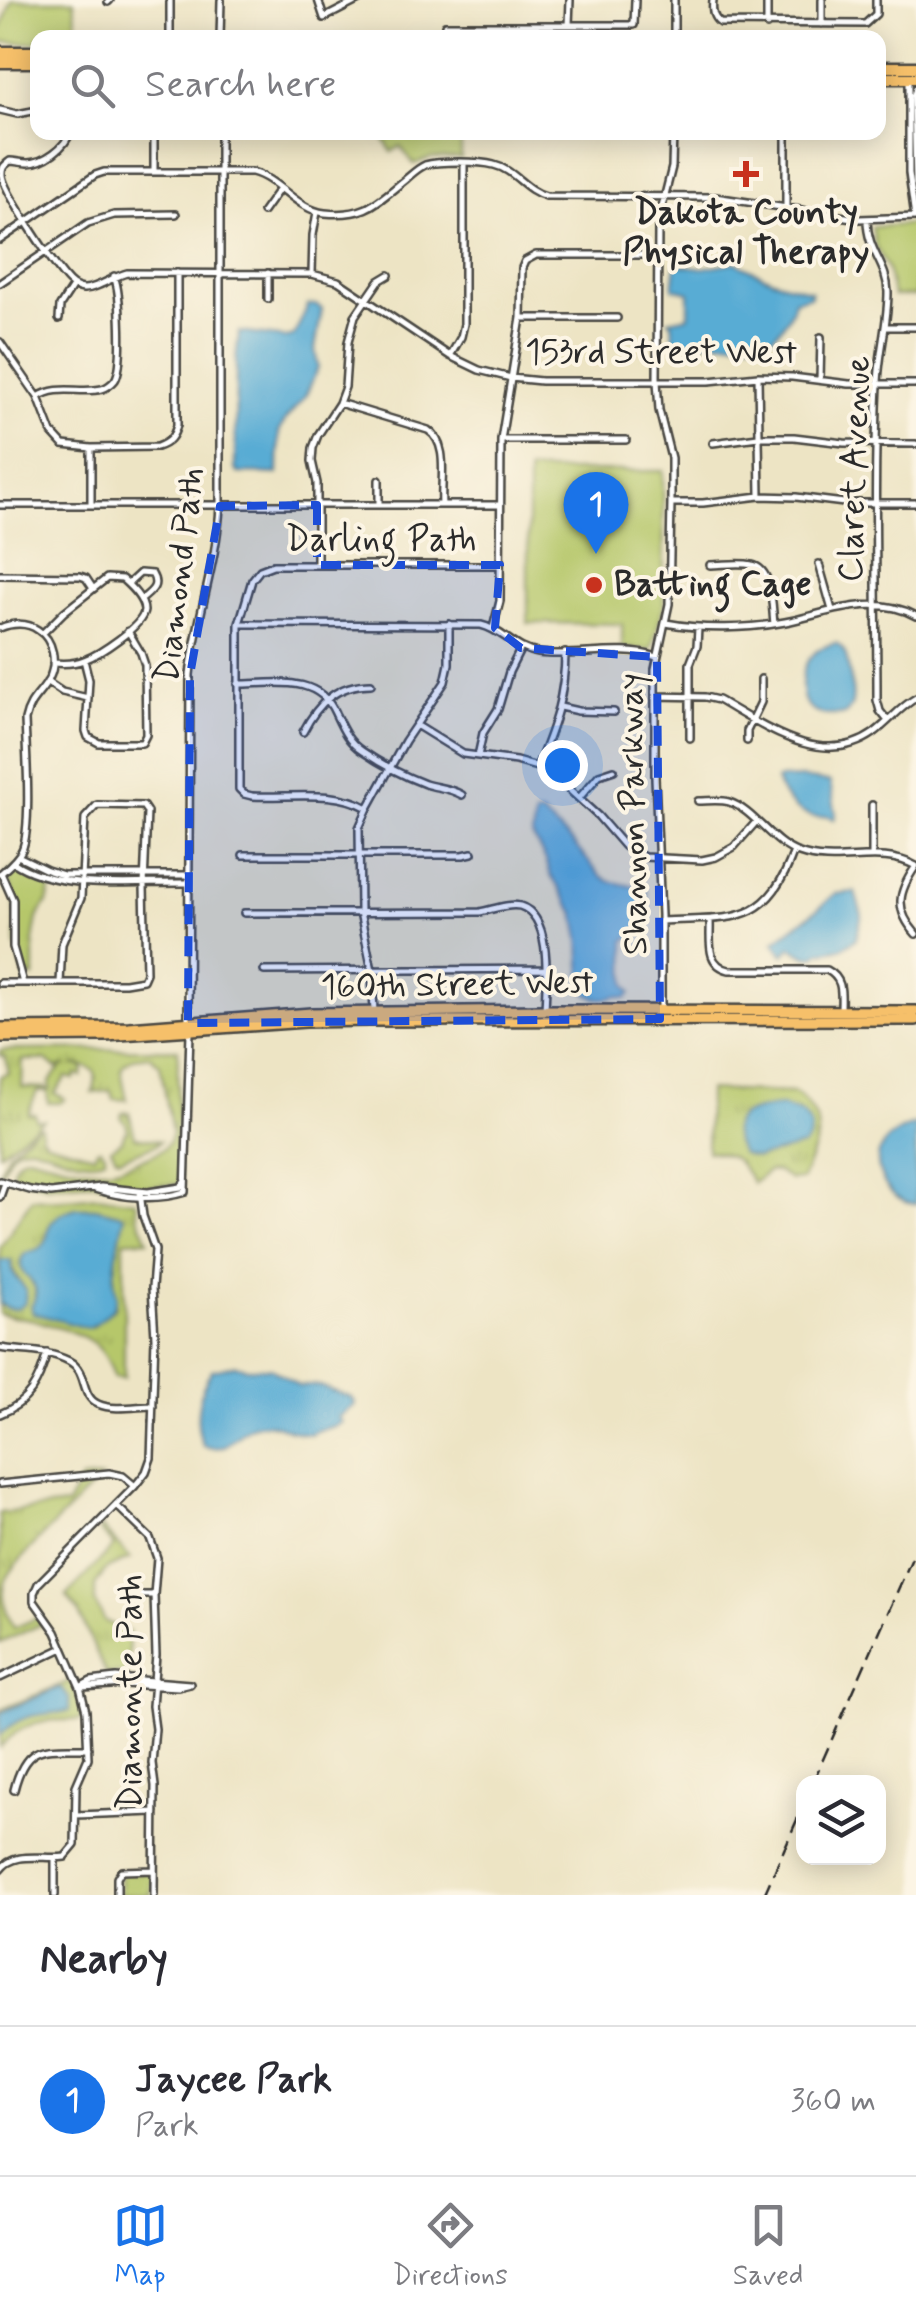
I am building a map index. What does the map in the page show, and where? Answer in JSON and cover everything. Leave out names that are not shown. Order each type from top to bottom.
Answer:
[{"type":"highway","points":[[0,52],[30,52]]},
{"type":"highway","points":[[0,62],[30,62]]},
{"type":"highway","points":[[886,68],[915,76]]},
{"type":"highway","points":[[886,78],[915,76]]},
{"type":"main road","name":"160th Street West","points":[[0,1028],[194,1027],[260,1017],[545,1010],[916,1020]]},
{"type":"main road","name":"160th Street West","points":[[0,1036],[124,1035],[189,1027],[310,1022],[916,1011]]},
{"type":"main road","points":[[310,1022],[372,1017],[374,1012]]},
{"type":"street","points":[[170,0],[170,30]]},
{"type":"street","points":[[220,30],[221,0]]},
{"type":"street","points":[[318,0],[324,18],[359,0]]},
{"type":"street","points":[[569,25],[570,0]]},
{"type":"street","points":[[444,24],[634,26],[634,0]]},
{"type":"street","points":[[674,0],[674,30]]},
{"type":"street","points":[[712,0],[716,20],[732,24],[865,24],[876,14],[876,0]]},
{"type":"street","points":[[767,0],[767,24]]},
{"type":"street","points":[[822,0],[822,24]]},
{"type":"street","points":[[915,76],[916,184]]},
{"type":"street","points":[[0,240],[95,174],[258,174],[317,212],[350,213],[374,205],[430,164],[500,167],[528,189],[546,196],[724,197],[867,219],[916,217],[908,173],[915,76]]},
{"type":"street","points":[[0,110],[17,114],[30,112]]},
{"type":"street","points":[[67,140],[37,161],[13,160],[4,166],[2,178],[7,192],[47,251],[73,286],[82,289],[128,273],[312,274],[312,236],[317,212]]},
{"type":"street","points":[[154,140],[154,172]]},
{"type":"street","name":"Diamond Path","points":[[140,1194],[179,1188],[186,1178],[190,675],[220,506],[220,140]]},
{"type":"street","name":"Shannon Parkway","points":[[661,1015],[655,696],[657,657],[670,604],[671,458],[659,410],[657,381],[658,223],[672,167],[672,140]]},
{"type":"street","points":[[786,140],[786,207]]},
{"type":"street","points":[[450,356],[464,324],[464,164]]},
{"type":"street","points":[[263,212],[280,188]]},
{"type":"street","points":[[0,283],[88,223],[101,218],[176,214]]},
{"type":"street","name":"Claret Avenue","points":[[867,219],[870,244],[887,283],[878,384],[877,700],[888,721]]},
{"type":"street","points":[[493,628],[500,607],[500,440],[521,318],[525,261],[536,256],[658,255]]},
{"type":"street","points":[[0,342],[3,352],[38,397],[57,441],[69,447],[91,448],[168,444],[177,425],[177,273]]},
{"type":"street","points":[[268,273],[268,299]]},
{"type":"street","name":"153rd Street West","points":[[312,274],[338,281],[450,356],[479,370],[511,378],[657,381],[758,376],[916,384]]},
{"type":"street","points":[[318,565],[313,448],[345,387],[350,330],[379,281],[389,275]]},
{"type":"street","points":[[38,397],[54,390],[101,390],[116,379],[120,367],[120,298],[114,276]]},
{"type":"street","points":[[59,319],[60,306],[73,286]]},
{"type":"street","points":[[521,318],[617,318]]},
{"type":"street","points":[[886,327],[916,327]]},
{"type":"street","points":[[820,380],[821,338]]},
{"type":"street","points":[[758,376],[760,496]]},
{"type":"street","points":[[339,404],[435,435],[441,447],[442,505]]},
{"type":"street","points":[[713,443],[794,437],[844,443],[916,444]]},
{"type":"street","points":[[500,440],[626,440]]},
{"type":"street","points":[[91,448],[91,506]]},
{"type":"street","points":[[379,480],[379,506]]},
{"type":"street","points":[[671,504],[760,496],[916,503]]},
{"type":"street","points":[[0,505],[500,505]]},
{"type":"street","points":[[819,564],[832,610]]},
{"type":"street","name":"Darling Path","points":[[368,808],[340,797],[244,794],[238,784],[239,624],[252,580],[260,570],[273,565],[500,565]]},
{"type":"street","points":[[710,565],[761,568],[774,624]]},
{"type":"street","points":[[128,584],[140,573],[152,574],[155,586],[141,600]]},
{"type":"street","points":[[0,574],[80,576],[93,588]]},
{"type":"street","points":[[42,633],[107,578],[118,578],[128,584],[141,600],[142,618],[103,650],[84,660],[53,662]]},
{"type":"street","points":[[666,623],[698,628],[774,624],[832,610],[877,605],[901,608],[916,616]]},
{"type":"street","points":[[0,628],[19,624],[42,633],[52,649],[53,662],[48,682],[28,707],[25,720],[24,847],[0,874],[13,900],[13,946],[23,983]]},
{"type":"street","points":[[239,624],[482,625],[522,648],[539,653],[634,652],[657,657]]},
{"type":"street","points":[[374,1012],[372,970],[360,912],[359,828],[390,767],[445,682],[449,624]]},
{"type":"street","points":[[690,738],[690,664],[698,628]]},
{"type":"street","points":[[84,660],[89,680],[86,730],[92,742],[142,743],[145,665],[128,631]]},
{"type":"street","points":[[478,757],[483,733],[498,709],[509,672],[522,648]]},
{"type":"street","points":[[538,767],[560,707],[565,653]]},
{"type":"street","points":[[747,741],[746,731],[761,702],[761,679]]},
{"type":"street","points":[[48,682],[62,692],[88,698]]},
{"type":"street","points":[[238,684],[302,684],[316,689],[327,698],[351,742],[421,782],[462,795]]},
{"type":"street","points":[[302,732],[327,698],[348,686],[371,684]]},
{"type":"street","points":[[655,696],[718,700],[797,742],[826,748],[859,742],[916,698]]},
{"type":"street","points":[[560,707],[614,712]]},
{"type":"street","points":[[416,725],[456,751],[538,767],[579,798],[628,849],[644,857],[702,860],[721,856],[756,822]]},
{"type":"street","points":[[579,798],[599,774],[614,770]]},
{"type":"street","points":[[698,801],[730,802],[794,851],[819,857],[901,858],[916,866],[900,900],[904,916],[916,934]]},
{"type":"street","points":[[0,983],[60,983],[136,983],[143,980],[146,812],[142,806],[97,805],[84,818],[83,879],[75,916],[62,944],[60,983]]},
{"type":"street","points":[[872,805],[872,857]]},
{"type":"street","points":[[661,921],[740,915],[765,900],[780,882],[794,851]]},
{"type":"street","points":[[243,856],[472,853]]},
{"type":"street","points":[[15,859],[83,879],[189,879]]},
{"type":"street","points":[[244,913],[480,912],[514,905],[534,917],[544,944],[545,1010]]},
{"type":"street","points":[[710,920],[711,955],[719,967],[827,970],[840,982],[841,1010]]},
{"type":"street","points":[[264,971],[546,969]]},
{"type":"street","points":[[0,1197],[2,1182],[46,1192],[106,1187],[140,1194],[155,1250],[151,1458],[136,1486],[34,1590],[35,1604],[63,1648],[87,1715],[88,1748],[76,1786],[74,1848],[66,1856],[56,1858],[13,1858],[0,1870]]},
{"type":"street","points":[[0,1348],[25,1349],[67,1360],[76,1366],[88,1394],[98,1404],[153,1406]]},
{"type":"street","points":[[0,1414],[33,1391],[40,1380],[46,1353]]},
{"type":"street","points":[[0,1484],[116,1473],[136,1486]]},
{"type":"street","name":"Diamonte Path","points":[[116,1505],[150,1538],[156,1550],[152,1706],[154,1895]]},
{"type":"street","points":[[126,1595],[154,1596]]},
{"type":"street","points":[[0,1678],[63,1648]]},
{"type":"street","points":[[80,1687],[118,1684],[154,1684],[190,1684],[184,1687],[154,1684]]},
{"type":"street","points":[[14,1790],[23,1763],[33,1753],[48,1748],[88,1748]]},
{"type":"street","points":[[76,1815],[155,1812]]},
{"type":"street","points":[[55,1895],[56,1858]]},
{"type":"street","points":[[117,1895],[120,1872],[154,1870]]},
{"type":"highlighted area","points":[[317,505],[317,565],[500,565],[495,628],[521,648],[657,657],[660,1019],[188,1023],[190,675],[220,506]]},
{"type":"green space","points":[[12,0],[74,0],[77,30],[30,30],[30,43],[0,42]]},
{"type":"green space","points":[[384,140],[461,141],[461,158],[431,158],[414,164],[400,146],[392,152]]},
{"type":"green space","points":[[916,224],[916,296],[893,296],[872,227]]},
{"type":"green space","points":[[528,471],[663,471],[664,605],[651,650],[622,648],[622,624],[528,623]]},
{"type":"green space","points":[[16,867],[52,882],[47,903],[37,918],[34,977],[25,976],[16,946],[15,898],[6,874]]},
{"type":"green space","points":[[178,1049],[180,1184],[49,1185],[13,1177],[16,1163],[28,1155],[87,1168],[121,1167],[163,1149],[172,1132],[160,1065],[150,1056],[133,1058],[123,1065],[127,1100],[114,1099],[111,1091],[93,1093],[94,1071],[87,1067],[73,1064],[83,1067],[82,1076],[66,1077],[55,1093],[65,1099],[60,1103],[48,1103],[47,1090],[65,1065],[57,1068],[45,1060],[23,1060],[22,1087],[45,1088],[37,1091],[28,1114],[43,1120],[0,1153],[0,1076],[9,1073],[0,1050]]},
{"type":"green space","points":[[708,1090],[795,1093],[803,1099],[818,1129],[802,1179],[790,1180],[769,1171],[753,1183],[735,1160],[707,1151]]},
{"type":"green space","points":[[129,1112],[135,1137],[160,1141],[116,1157],[111,1148],[128,1131],[121,1117]]},
{"type":"green space","points":[[38,1126],[47,1142],[94,1155],[100,1148],[105,1158],[79,1160],[24,1146],[11,1154],[0,1174],[8,1153]]},
{"type":"green space","points":[[97,1196],[136,1201],[138,1218],[148,1240],[124,1241],[124,1378],[114,1377],[106,1357],[85,1338],[36,1320],[0,1314],[0,1299],[1,1305],[13,1309],[25,1303],[25,1296],[11,1261],[0,1261],[0,1247],[32,1198]],"holes":[[[76,1208],[95,1208],[124,1217],[115,1266],[115,1307],[91,1327],[34,1305],[35,1288],[21,1264],[44,1245],[49,1227]]]},
{"type":"green space","points":[[101,1478],[10,1573],[4,1595],[14,1628],[39,1617],[44,1623],[0,1643],[0,1513],[67,1505],[81,1480]]},
{"type":"green space","points":[[101,1527],[130,1558],[106,1569],[95,1586],[95,1603],[105,1621],[129,1632],[128,1673],[106,1674],[78,1611],[66,1596],[114,1546],[99,1530]]},
{"type":"green space","points":[[72,1680],[82,1720],[28,1726],[0,1748],[0,1710]]},
{"type":"green space","points":[[150,1872],[151,1895],[120,1895],[123,1873]]},
{"type":"water","points":[[735,262],[773,280],[811,291],[811,296],[794,300],[784,323],[766,341],[674,342],[669,320],[689,316],[689,292],[673,288],[676,264],[703,268]]},
{"type":"water","points":[[308,305],[322,309],[315,349],[318,368],[305,397],[279,432],[278,474],[238,473],[235,469],[239,332],[294,336]]},
{"type":"water","points":[[836,643],[847,658],[852,702],[844,714],[825,715],[807,705],[802,692],[803,674],[814,653]]},
{"type":"water","points":[[776,780],[830,782],[834,820],[803,813],[784,795]]},
{"type":"water","points":[[541,814],[600,875],[647,892],[644,921],[625,941],[626,985],[631,993],[627,998],[597,998],[582,987],[575,913],[532,836],[535,815]]},
{"type":"water","points":[[855,892],[862,915],[856,939],[842,948],[813,957],[791,947],[784,955],[774,942],[835,894]]},
{"type":"water","points":[[780,1106],[801,1113],[811,1129],[809,1139],[803,1146],[757,1158],[742,1154],[735,1141],[735,1123],[748,1113]]},
{"type":"water","points":[[916,1124],[916,1204],[893,1194],[882,1179],[878,1162],[881,1147],[889,1138]]},
{"type":"water","points":[[76,1208],[95,1208],[124,1217],[114,1280],[116,1300],[107,1314],[87,1328],[33,1313],[36,1291],[21,1263],[24,1255],[45,1243],[54,1220]]},
{"type":"water","points":[[0,1261],[11,1261],[13,1273],[26,1290],[25,1303],[16,1309],[0,1303]]},
{"type":"water","points":[[235,1365],[271,1368],[299,1386],[317,1385],[350,1397],[354,1406],[338,1417],[342,1422],[338,1425],[311,1434],[261,1423],[220,1447],[203,1446],[198,1407],[203,1388],[212,1370]]},
{"type":"water","points":[[58,1688],[69,1698],[69,1711],[24,1718],[0,1735],[0,1713]]},
{"type":"railway","points":[[816,1775],[916,1549]]},
{"type":"railway","points":[[764,1895],[796,1822]]},
{"type":"place","name":"Dakota County Physical Therapy","points":[[746,174]]},
{"type":"place","name":"Jaycee Park","points":[[596,554]]},
{"type":"place","name":"Batting Cage","points":[[594,585]]}]
